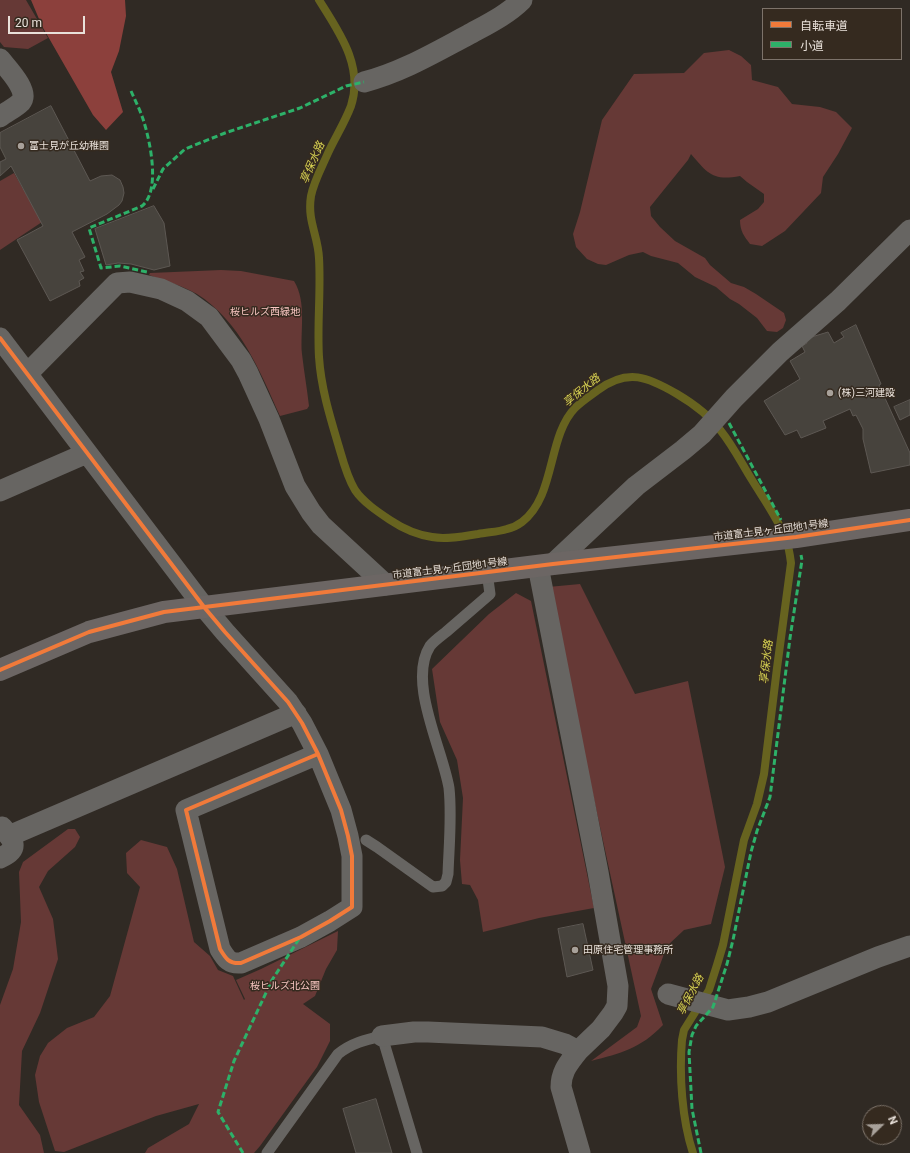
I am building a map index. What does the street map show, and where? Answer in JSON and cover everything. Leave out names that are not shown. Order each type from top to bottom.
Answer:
[{"type":"street","points":[[364,82],[404,69],[431,55],[498,18],[522,0]]},
{"type":"street","points":[[0,59],[20,85],[23,91],[23,97],[21,102],[0,117]]},
{"type":"street","points":[[580,1153],[563,1093],[561,1080],[565,1068],[578,1051],[601,1029],[613,1013],[617,1006],[618,986],[546,565],[636,486],[683,450],[714,421],[734,398],[780,352],[838,301],[910,230]]},
{"type":"street","points":[[27,374],[117,283],[130,282],[154,287],[187,301],[209,317],[241,360],[269,419],[295,486],[311,512],[321,525],[386,585]]},
{"type":"street","points":[[0,338],[204,607],[281,693],[296,713],[318,754],[325,768],[341,810],[352,856],[352,907],[320,927],[288,943],[241,963],[229,962],[220,949],[186,810],[318,754]]},
{"type":"street","points":[[0,491],[87,453]]},
{"type":"street","name":"市道富士見ヶ丘団地1号線","points":[[0,670],[58,644],[105,627],[164,612],[487,572],[796,537],[910,520]]},
{"type":"street","points":[[0,858],[12,851],[13,842],[5,831],[296,713]]},
{"type":"street","points":[[668,994],[728,1010],[749,1007],[768,1002],[878,957],[910,946]]},
{"type":"street","points":[[382,1036],[414,1032],[428,1032],[542,1037],[565,1044],[578,1051]]},
{"type":"lane","points":[[366,840],[433,887],[442,886],[446,882],[448,874],[449,789],[446,772],[429,717],[424,694],[423,671],[425,658],[431,646],[490,594],[487,572]]},
{"type":"lane","points":[[267,1153],[338,1054],[348,1046],[382,1036],[417,1153]]},
{"type":"green space","points":[[0,0],[26,0],[48,38],[28,49],[4,47],[0,42]]},
{"type":"green space","points":[[729,50],[741,56],[751,65],[752,80],[778,87],[792,104],[820,107],[836,112],[852,128],[823,177],[821,193],[785,231],[762,246],[750,244],[743,233],[740,220],[758,209],[764,202],[764,194],[740,176],[717,177],[702,167],[691,154],[688,160],[650,207],[651,216],[675,241],[705,258],[710,265],[731,283],[744,287],[784,313],[786,320],[783,328],[777,332],[767,331],[757,318],[739,304],[730,299],[716,287],[695,277],[678,263],[651,256],[643,252],[629,255],[606,265],[598,264],[587,259],[576,247],[573,234],[580,212],[602,120],[634,74],[684,73],[704,53]]},
{"type":"green space","points":[[14,173],[42,222],[0,250],[0,181]]},
{"type":"green space","name":"桜ヒルズ西緑地","points":[[221,270],[241,271],[294,281],[298,289],[302,307],[302,354],[309,406],[307,409],[280,416],[265,382],[247,348],[225,318],[212,305],[192,291],[149,275],[150,273]]},
{"type":"green space","points":[[580,584],[635,694],[688,681],[725,867],[711,924],[684,930],[667,946],[651,989],[663,1025],[646,1040],[630,1049],[591,1061],[637,1027],[641,1016],[548,587]]},
{"type":"green space","points":[[516,593],[531,601],[594,908],[539,918],[483,932],[478,900],[470,885],[462,884],[460,860],[463,798],[457,760],[440,722],[432,669],[489,614]]},
{"type":"green space","points":[[68,829],[75,829],[80,837],[75,847],[48,871],[39,887],[53,919],[58,959],[40,1013],[22,1051],[19,1105],[40,1135],[44,1153],[0,1153],[0,1005],[13,969],[21,922],[19,872],[23,862]]},
{"type":"green space","name":"桜ヒルズ北公園","points":[[141,840],[167,847],[177,869],[194,942],[210,956],[218,970],[233,976],[244,1000],[245,999],[236,980],[338,931],[337,950],[326,969],[315,996],[303,1004],[330,1024],[330,1041],[317,1067],[254,1153],[145,1153],[148,1148],[189,1124],[199,1104],[156,1116],[64,1152],[55,1151],[39,1102],[35,1075],[40,1056],[48,1043],[67,1028],[94,1017],[110,996],[140,887],[127,873],[126,853]]},
{"type":"shaded area","points":[[31,0],[125,0],[126,16],[119,51],[111,72],[123,112],[106,130],[93,115],[42,26]]},
{"type":"building","name":"富士見が丘幼稚園","points":[[51,106],[90,181],[101,176],[112,175],[120,180],[124,193],[122,201],[119,205],[107,214],[72,232],[85,257],[79,260],[84,271],[80,272],[84,278],[79,281],[80,286],[50,301],[17,240],[43,226],[11,166],[0,176],[0,162],[6,159],[0,147],[0,133]]},
{"type":"building","points":[[154,206],[164,223],[170,266],[154,270],[131,264],[118,263],[106,265],[95,229]]},
{"type":"building","name":"(株)三河建設","points":[[856,325],[881,384],[879,385],[910,453],[910,465],[871,473],[863,439],[863,429],[856,415],[853,416],[850,409],[823,421],[826,428],[801,438],[797,430],[785,435],[764,401],[800,379],[790,361],[805,352],[802,346],[807,343],[805,339],[828,332],[834,343],[844,337],[841,333]]},
{"type":"building","points":[[910,400],[910,415],[900,420],[894,407]]},
{"type":"building","name":"田原住宅管理事務所","points":[[583,924],[593,970],[567,977],[558,929]]},
{"type":"building","points":[[376,1099],[392,1153],[356,1153],[343,1109]]},
{"type":"waterway","name":"享保水路","points":[[319,0],[334,24],[347,50],[352,63],[354,77],[354,91],[351,106],[316,179],[311,196],[310,213],[319,258],[319,357],[329,414],[350,480],[362,499],[395,523],[421,535],[444,538],[500,531],[513,527],[522,522],[533,511],[541,497],[560,434],[566,420],[575,408],[609,383],[619,379],[638,377],[647,379],[667,388],[701,410],[716,425],[730,443],[770,509],[783,532],[787,543],[791,563],[764,774],[757,804],[744,840],[723,945],[717,965],[709,990],[684,1030],[682,1040],[682,1097],[686,1126],[693,1153]]},
{"type":"marked path","points":[[153,189],[163,169],[185,149],[225,133],[300,108],[346,86],[364,82]]},
{"type":"marked path","points":[[131,91],[146,128],[151,152],[153,177],[148,199],[142,206],[89,228],[101,268],[120,266],[147,272]]},
{"type":"marked path","points":[[729,423],[781,520]]},
{"type":"marked path","points":[[701,1153],[692,1109],[689,1052],[692,1035],[696,1026],[713,1007],[727,964],[751,852],[770,797],[790,638],[802,560],[801,555]]},
{"type":"marked path","points":[[243,1153],[218,1112],[234,1061],[272,980],[299,939]]},
{"type":"cycle path","points":[[0,338],[204,607],[288,702],[302,723],[318,754],[341,810],[352,856],[352,907],[301,937],[241,963],[231,962],[226,958],[220,949],[186,810],[318,754]]},
{"type":"cycle path","points":[[0,670],[89,632],[164,612],[553,564],[796,537],[910,520]]},
{"type":"place","name":"富士見が丘幼稚園","points":[[21,146]]},
{"type":"place","name":"(株)三河建設","points":[[830,393]]},
{"type":"place","name":"田原住宅管理事務所","points":[[575,950]]}]
